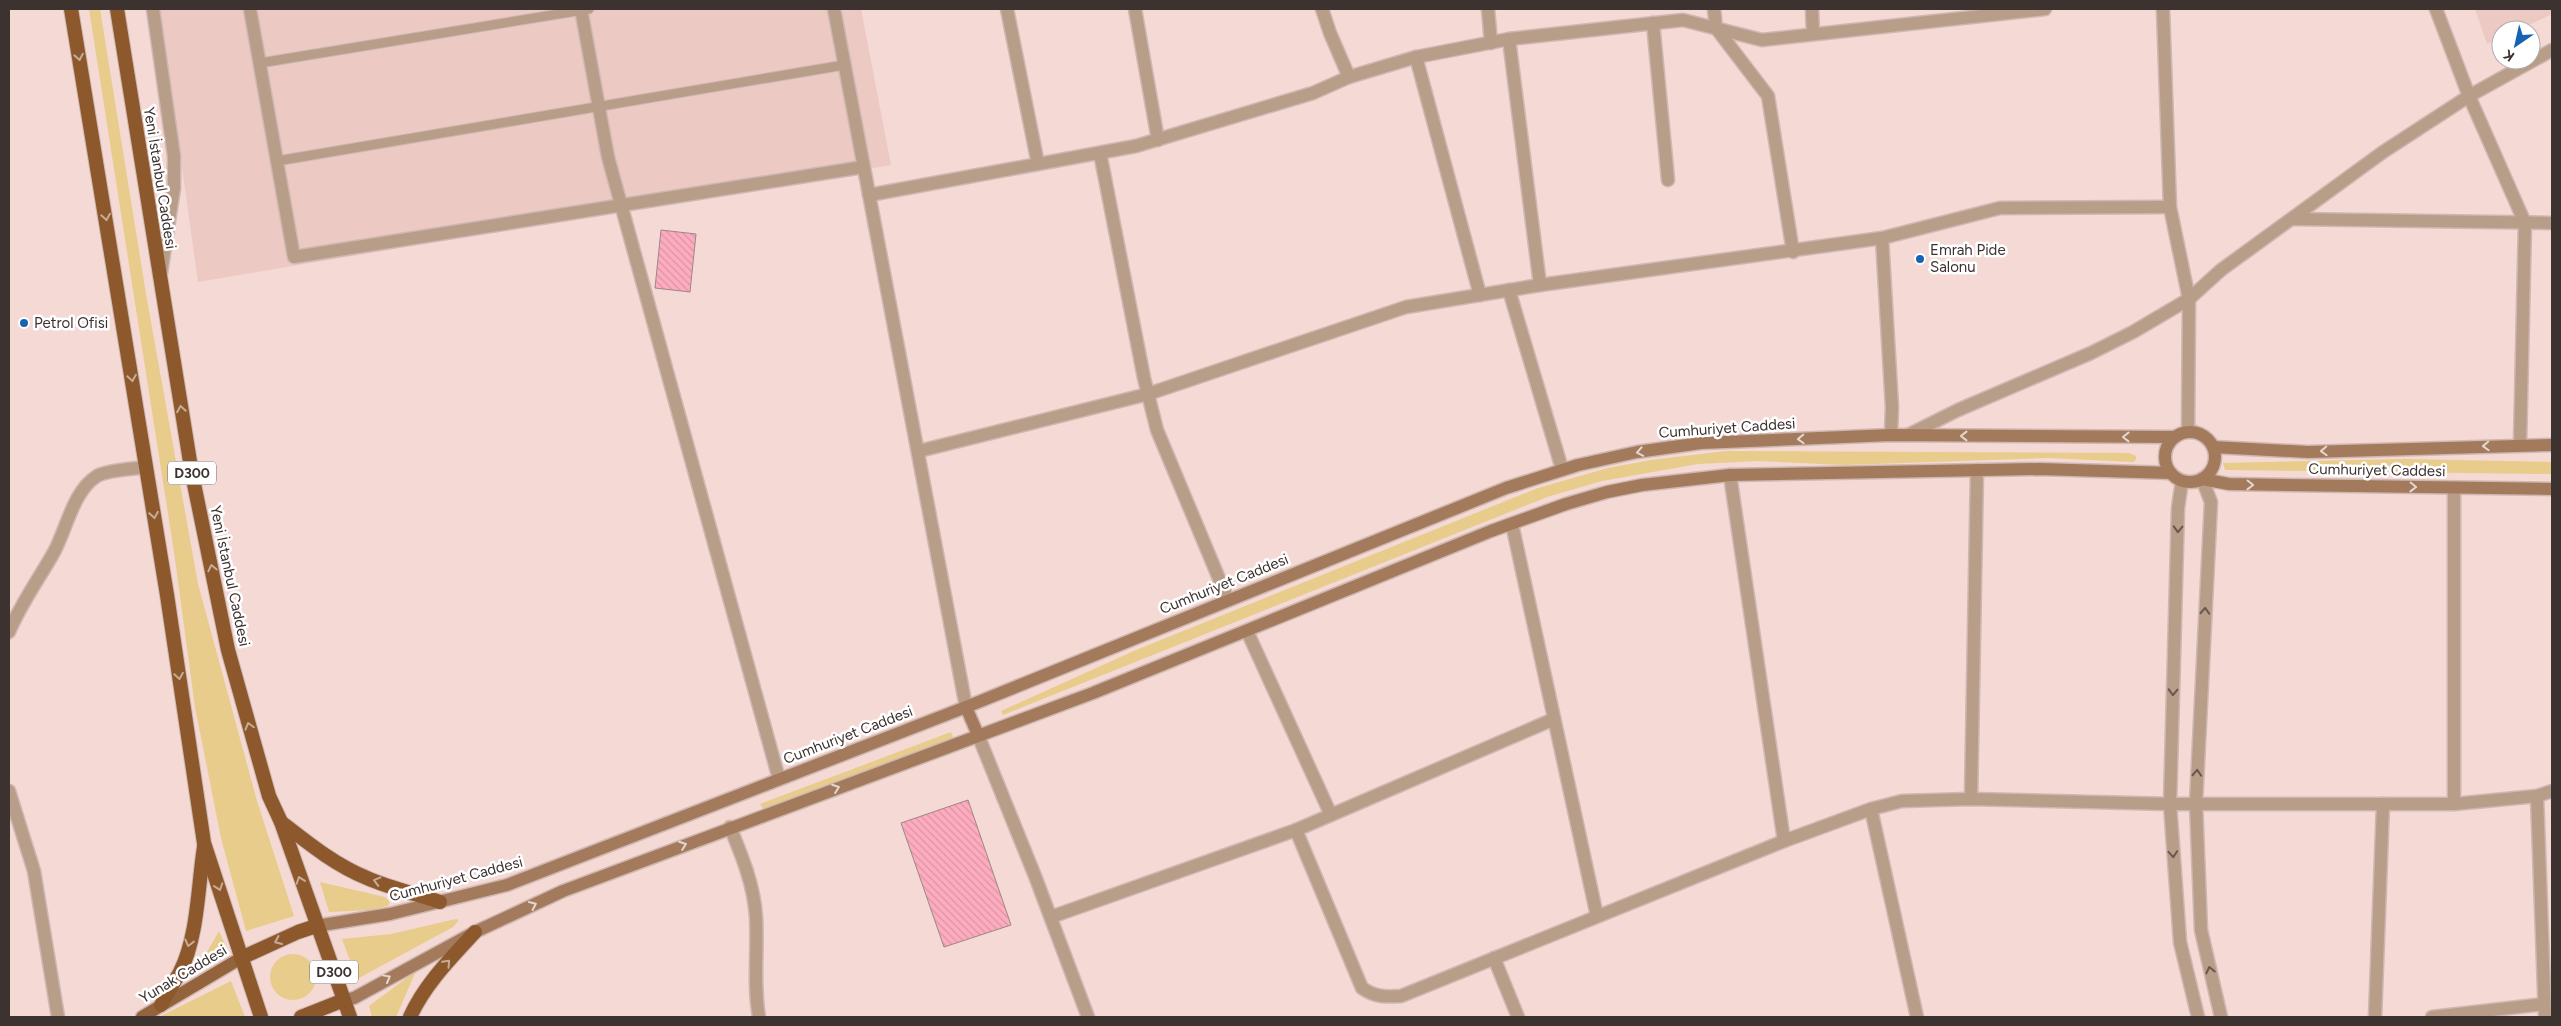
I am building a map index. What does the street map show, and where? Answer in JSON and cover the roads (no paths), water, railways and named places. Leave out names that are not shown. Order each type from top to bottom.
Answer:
[{"type":"highway","name":"D300","points":[[71,9],[146,467],[204,844],[261,1017]]},
{"type":"highway","name":"Yeni İstanbul Caddesi","points":[[117,9],[192,474],[228,650],[269,796],[281,822],[316,926],[350,1017]]},
{"type":"highway","points":[[281,822],[315,848],[348,869],[369,879],[440,902]]},
{"type":"highway","points":[[161,1005],[181,971],[189,944],[198,906],[204,844]]},
{"type":"highway","points":[[241,958],[298,932],[316,926]]},
{"type":"highway","points":[[410,1017],[421,995],[438,972],[475,932]]},
{"type":"highway","points":[[301,1017],[344,1000]]},
{"type":"main road","name":"Cumhuriyet Caddesi","points":[[316,926],[390,914],[507,884],[966,707],[1506,488],[1562,469],[1675,446],[1891,435],[2175,437],[2188,432]]},
{"type":"main road","points":[[2188,432],[2201,435],[2213,447],[2214,463],[2212,470],[2202,479]]},
{"type":"main road","points":[[2175,437],[2170,442],[2165,454],[2165,461],[2171,473],[2182,481]]},
{"type":"main road","name":"Cumhuriyet Caddesi","points":[[2213,447],[2308,452],[2520,444],[2552,445]]},
{"type":"main road","points":[[344,1000],[354,998],[475,932],[563,891],[1093,693],[1512,524],[1607,492],[1642,485],[1730,476],[2039,469],[2171,473]]},
{"type":"main road","name":"Cumhuriyet Caddesi","points":[[2182,481],[2202,479],[2229,484],[2552,488]]},
{"type":"main road","points":[[966,707],[978,735]]},
{"type":"main road","name":"Yunak Caddesi","points":[[142,1017],[241,958]]},
{"type":"street","points":[[153,9],[174,156],[170,222],[160,280]]},
{"type":"street","points":[[250,9],[294,257],[863,167]]},
{"type":"street","points":[[582,9],[608,157],[779,779]]},
{"type":"street","points":[[834,9],[919,450],[966,707]]},
{"type":"street","points":[[1008,9],[1038,164]]},
{"type":"street","points":[[1135,9],[1158,140]]},
{"type":"street","points":[[1322,9],[1349,77]]},
{"type":"street","points":[[1488,9],[1491,43]]},
{"type":"street","points":[[1714,9],[1716,28],[1768,96],[1793,252]]},
{"type":"street","points":[[1812,9],[1813,34]]},
{"type":"street","points":[[869,196],[1100,153],[1158,140],[1313,93],[1349,77],[1416,57],[1509,40],[1683,20],[1762,40],[1957,14],[2045,9]]},
{"type":"street","points":[[2163,9],[2170,207],[2189,299],[2188,432]]},
{"type":"street","points":[[2436,9],[2469,96],[2525,223],[2520,444]]},
{"type":"street","points":[[1653,22],[1668,180]]},
{"type":"street","points":[[1509,40],[1540,285]]},
{"type":"street","points":[[1908,435],[1958,410],[2091,353],[2133,332],[2189,299],[2221,270],[2336,189],[2383,152],[2469,96],[2552,50]]},
{"type":"street","points":[[1416,57],[1480,295]]},
{"type":"street","points":[[1100,153],[1148,394],[1157,430],[1228,600]]},
{"type":"street","points":[[919,450],[1148,394],[1406,307],[1540,285],[1793,252],[1882,238],[2000,208],[2170,207]]},
{"type":"street","points":[[2292,219],[2552,223]]},
{"type":"street","points":[[1882,238],[1892,407],[1891,435]]},
{"type":"street","points":[[1509,290],[1562,469]]},
{"type":"street","points":[[9,632],[18,610],[54,552],[82,491],[89,482],[99,474],[146,467]]},
{"type":"street","points":[[1971,799],[1977,470]]},
{"type":"street","points":[[1730,476],[1784,841]]},
{"type":"street","points":[[2202,479],[2211,502],[2196,803],[2201,930],[2221,1017]]},
{"type":"street","points":[[2182,481],[2178,508],[2170,804],[2180,942],[2198,1017]]},
{"type":"street","points":[[2454,488],[2454,804]]},
{"type":"street","points":[[1512,524],[1598,916]]},
{"type":"street","points":[[1248,630],[1331,815]]},
{"type":"street","points":[[1051,916],[1296,830],[1554,719]]},
{"type":"street","points":[[978,735],[1051,916],[1088,1017]]},
{"type":"street","points":[[9,791],[34,871],[44,917],[58,1017]]},
{"type":"street","points":[[1296,830],[1362,988],[1371,994],[1382,997],[1400,996],[1784,841],[1871,809],[1902,801],[1971,799],[2170,804],[2454,804],[2537,796],[2552,791]]},
{"type":"street","points":[[2537,796],[2545,1017]]},
{"type":"street","points":[[2376,1017],[2383,804]]},
{"type":"street","points":[[1871,809],[1917,1017]]},
{"type":"street","points":[[730,828],[748,871],[756,916],[755,994],[759,1017]]},
{"type":"street","points":[[1494,958],[1518,1017]]},
{"type":"street","points":[[2432,1017],[2544,1004]]},
{"type":"lane","points":[[260,63],[582,9]]},
{"type":"lane","points":[[277,161],[844,65]]},
{"type":"place","name":"Emrah Pide Salonu","points":[[1920,259]]},
{"type":"place","name":"Petrol Ofisi","points":[[24,323]]}]
